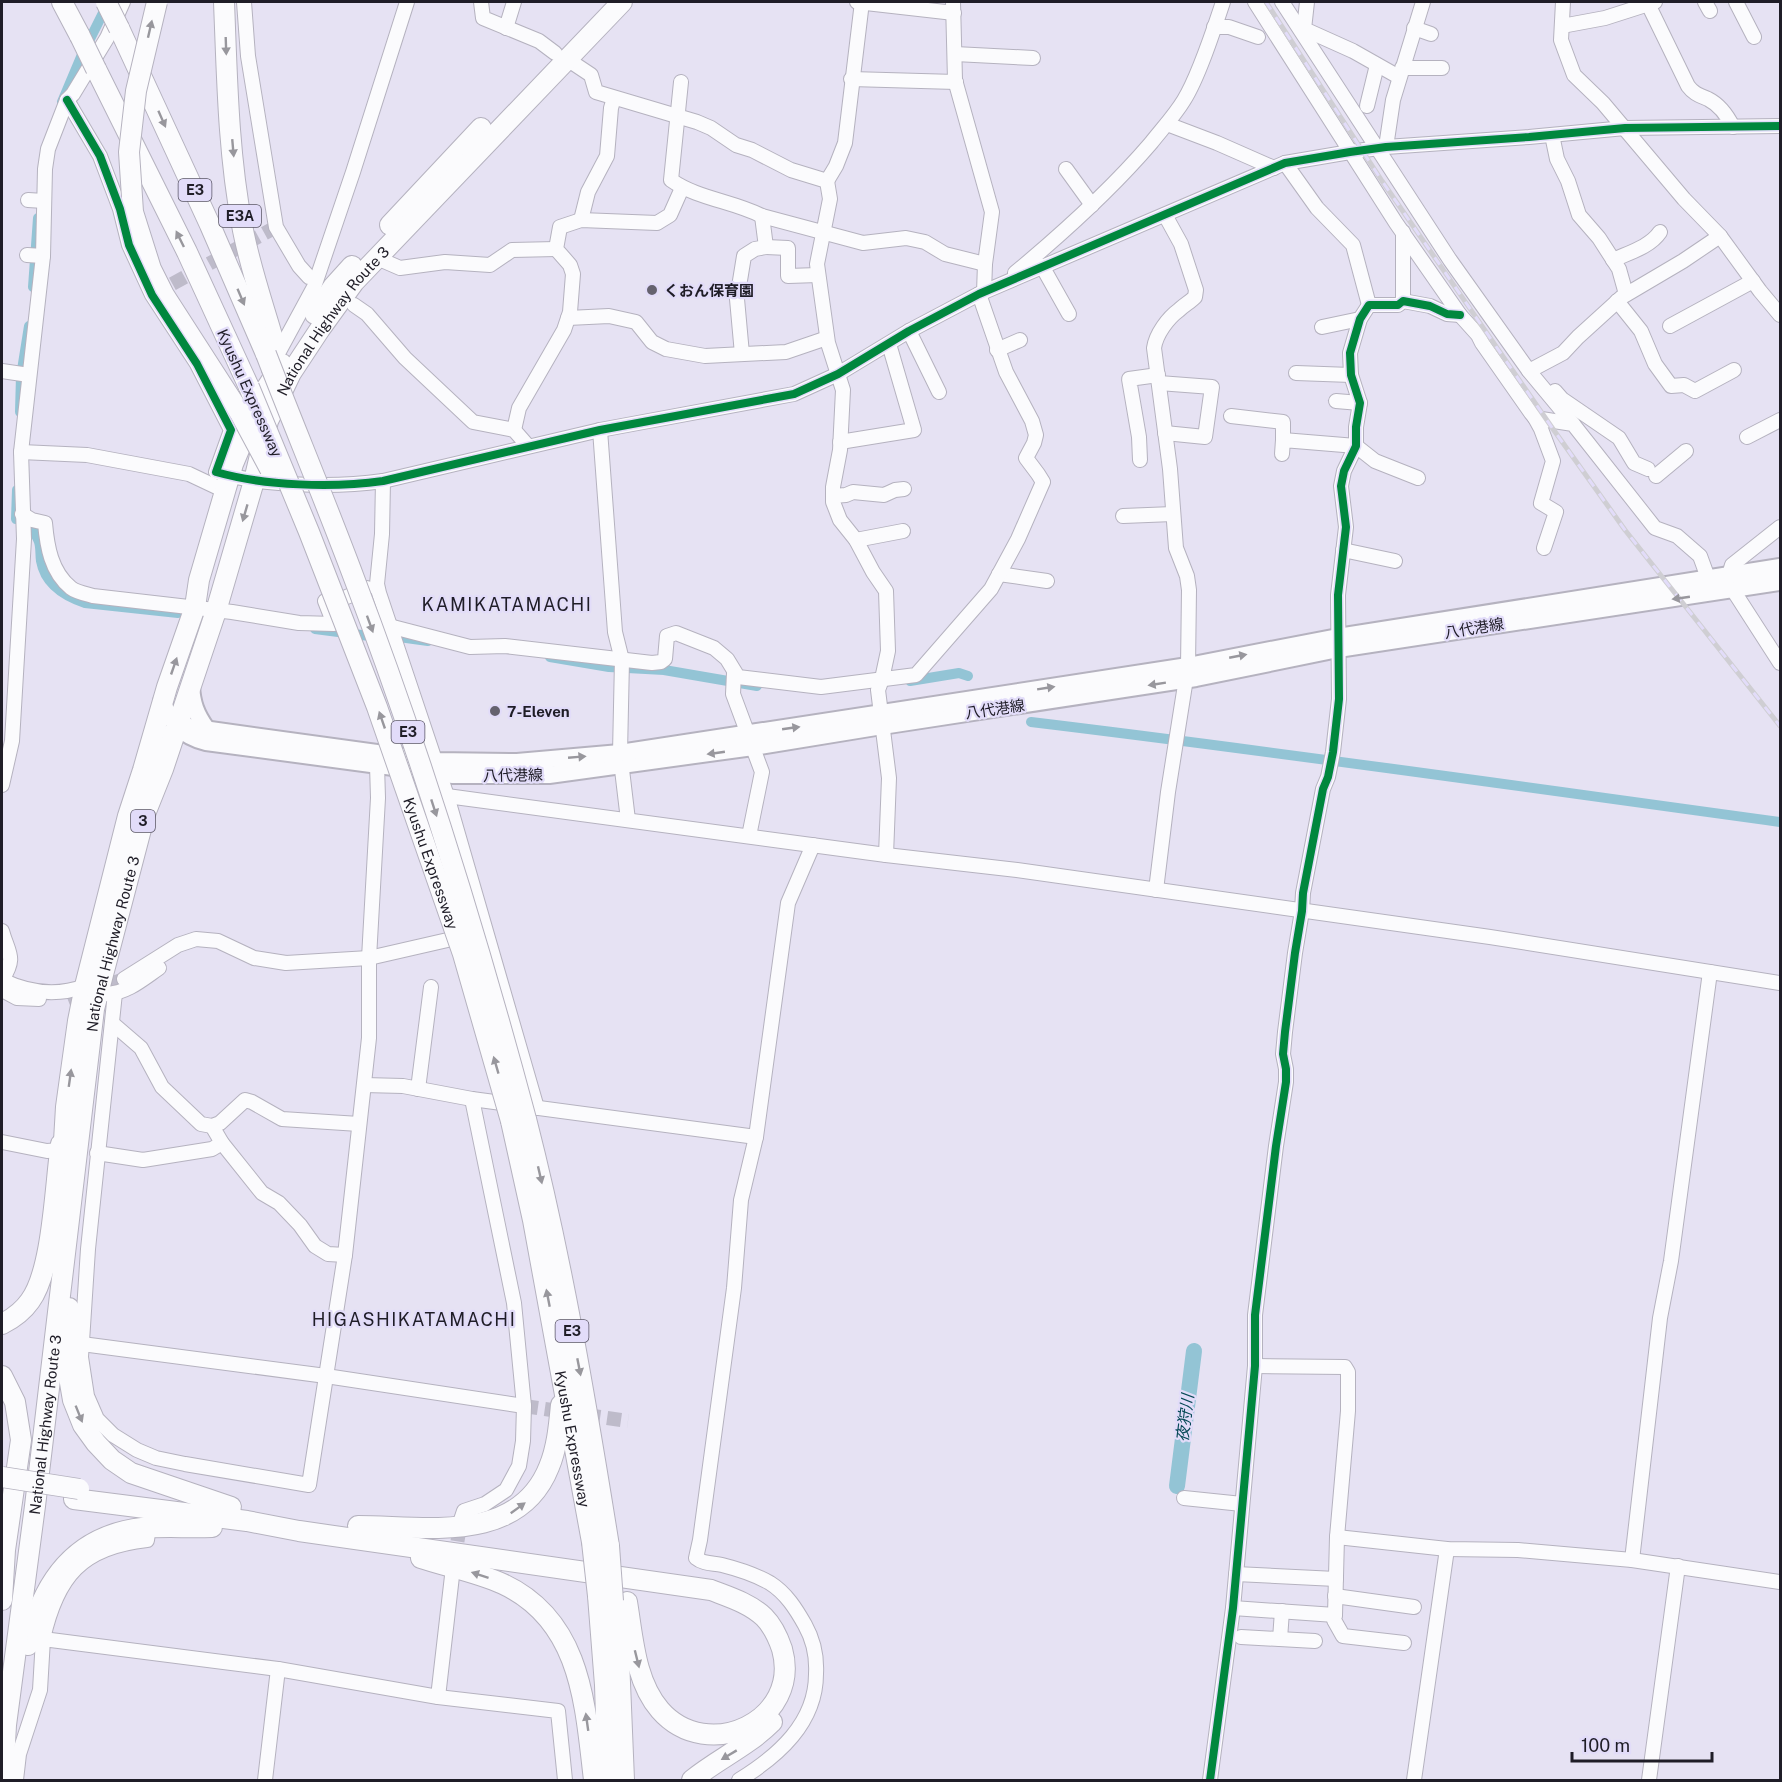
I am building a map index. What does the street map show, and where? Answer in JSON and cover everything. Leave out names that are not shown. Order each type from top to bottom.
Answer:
[{"type":"highway","name":"Kyushu Expressway","points":[[62,2],[187,252],[249,387],[377,707],[463,954],[525,1116],[531,1209],[562,1371],[607,1546]]},
{"type":"highway","name":"Kyushu Expressway","points":[[106,2],[269,347],[432,801],[479,951],[550,1216],[589,1419],[607,1546],[619,1659],[624,1780]]},
{"type":"highway","points":[[157,2],[136,91],[129,152],[133,212],[141,241],[164,295],[254,438],[336,600]]},
{"type":"highway","name":"E3A","points":[[224,2],[228,90],[242,224],[269,347]]},
{"type":"highway","name":"National Highway Route 3","points":[[2,1700],[26,1527],[66,1107],[78,1022],[99,993],[119,906],[145,814],[163,769],[216,611],[254,481],[268,421],[291,373],[354,282],[561,56],[604,2]]},
{"type":"highway","name":"National Highway Route 3","points":[[3,1780],[6,1725],[99,993],[128,816],[162,700],[195,608],[199,580],[229,477],[262,394],[333,287],[375,240],[561,56],[622,2]]},
{"type":"highway","points":[[99,993],[69,1300],[69,1377],[73,1400],[83,1425],[112,1460],[131,1473],[231,1507]]},
{"type":"highway","points":[[2,1324],[11,1319],[30,1301],[42,1277],[52,1220],[66,1107]]},
{"type":"highway","points":[[363,1534],[486,1523],[500,1519],[530,1499],[542,1482],[556,1444],[562,1399],[562,1371]]},
{"type":"highway","points":[[2,1376],[15,1402],[21,1440],[5,1519],[2,1600]]},
{"type":"highway","points":[[2,1477],[77,1494],[299,1531],[363,1534],[508,1551],[652,1569],[722,1581],[759,1600],[775,1612],[790,1640],[794,1661],[794,1682],[789,1697],[778,1715],[752,1741],[692,1780]]},
{"type":"highway","points":[[2,1487],[231,1507],[363,1534],[711,1590],[741,1602],[764,1617],[777,1635],[785,1668],[783,1683],[776,1702],[755,1723],[727,1735],[699,1734],[673,1721],[660,1710],[649,1693],[613,1600]]},
{"type":"highway","points":[[6,1725],[13,1709],[33,1622],[51,1584],[66,1562],[89,1545],[124,1531],[166,1526],[210,1528],[247,1521]]},
{"type":"highway","points":[[363,1534],[483,1576],[522,1594],[538,1607],[559,1632],[577,1670],[594,1780]]},
{"type":"highway","name":"Kyushu Expressway","points":[[608,1780],[605,1685],[613,1600]]},
{"type":"main road","name":"八代港線","points":[[1722,584],[1780,567]]},
{"type":"main road","name":"八代港線","points":[[206,735],[377,765],[549,775],[621,759],[1187,673],[1338,643],[1722,584],[1780,582]]},
{"type":"main road","points":[[163,769],[190,743],[206,735],[194,707],[191,685]]},
{"type":"main road","points":[[143,770],[166,734],[177,728],[162,700]]},
{"type":"main road","name":"八代港線","points":[[177,728],[193,738],[206,735],[437,767]]},
{"type":"street","points":[[2,785],[13,730],[24,539],[21,452],[43,256],[45,169],[48,149],[67,100],[107,38],[123,2]]},
{"type":"street","points":[[244,2],[248,56],[276,227],[299,266],[309,277]]},
{"type":"street","points":[[229,477],[261,387],[314,287],[407,2]]},
{"type":"street","points":[[481,2],[483,18],[539,41],[591,75],[596,92],[676,115],[711,128],[736,145],[752,150],[791,170],[826,181]]},
{"type":"street","points":[[506,28],[514,2]]},
{"type":"street","points":[[389,626],[470,647],[505,646],[661,663],[665,659],[668,636],[676,633],[714,648],[727,658],[738,677],[821,687],[880,683],[916,675],[991,589],[1018,539],[1043,482],[1026,458],[1036,435],[1032,421],[1006,372],[982,293],[992,212],[956,82],[954,7],[857,2]]},
{"type":"street","points":[[862,2],[845,143],[836,166],[826,181],[830,199],[817,264],[827,338],[843,390],[840,442],[833,496],[835,511],[856,540],[886,591],[888,651],[880,683],[889,778],[886,855]]},
{"type":"street","points":[[1003,284],[1092,205],[1132,165],[1167,124],[1185,99],[1220,28],[1223,2]]},
{"type":"street","points":[[1255,2],[1403,232],[1460,315],[1478,335],[1541,429],[1553,461],[1541,503],[1556,512],[1544,548]]},
{"type":"street","points":[[1282,2],[1382,148],[1450,260],[1531,369],[1655,528],[1677,536],[1700,556],[1780,663]]},
{"type":"street","points":[[1307,2],[1304,29],[1377,65],[1401,72],[1442,68]]},
{"type":"street","points":[[1382,148],[1393,100],[1423,2]]},
{"type":"street","points":[[1563,2],[1561,40],[1574,75],[1603,103],[1684,199],[1720,236],[1780,315]]},
{"type":"street","points":[[1736,2],[1754,37]]},
{"type":"street","points":[[1562,26],[1605,18],[1652,3],[1688,86],[1693,93],[1716,104],[1725,112],[1733,127]]},
{"type":"street","points":[[1220,28],[1258,37]]},
{"type":"street","points":[[1414,28],[1431,34]]},
{"type":"street","points":[[955,54],[1033,58]]},
{"type":"street","points":[[1367,105],[1377,65]]},
{"type":"street","points":[[851,79],[956,82]]},
{"type":"street","points":[[681,82],[671,180],[682,188],[747,208],[762,216],[863,243],[906,238],[925,242],[945,254],[985,264]]},
{"type":"street","points":[[581,220],[588,192],[607,156],[611,108],[614,99]]},
{"type":"street","points":[[67,100],[100,156],[120,209],[129,244],[152,295],[197,364],[231,430],[216,472],[229,477]]},
{"type":"street","points":[[1167,124],[1279,166],[1353,245],[1369,305],[1360,319],[1350,353],[1351,375],[1360,403],[1356,446],[1344,471],[1341,486],[1346,527],[1338,595],[1339,699],[1333,753],[1323,789],[1303,893],[1285,1032],[1283,1054],[1286,1082],[1255,1315],[1255,1366],[1233,1608],[1210,1780]]},
{"type":"street","points":[[21,452],[87,455],[189,474],[254,481],[352,486],[383,481],[600,430],[794,394],[838,374],[909,331],[982,293],[1279,166],[1382,148],[1624,128],[1780,126]]},
{"type":"street","points":[[1552,135],[1557,159],[1568,181],[1580,215],[1599,238],[1618,269],[1622,298],[1641,331],[1655,364],[1671,386],[1684,385],[1695,391],[1734,370]]},
{"type":"street","points":[[1066,169],[1092,205]]},
{"type":"street","points":[[556,249],[560,227],[581,220],[657,223],[670,215],[682,188]]},
{"type":"street","points":[[28,200],[44,201]]},
{"type":"street","points":[[1156,890],[1168,792],[1187,673],[1189,590],[1187,576],[1176,548],[1154,348],[1155,340],[1177,311],[1195,297],[1196,290],[1181,244],[1165,215]]},
{"type":"street","points":[[762,216],[765,247]]},
{"type":"street","points":[[1403,232],[1403,301]]},
{"type":"street","points":[[1613,260],[1647,244],[1660,232]]},
{"type":"street","points":[[1531,369],[1563,353],[1622,298],[1720,236]]},
{"type":"street","points":[[742,354],[737,298],[743,262],[748,252],[765,247],[788,248],[788,276],[818,275]]},
{"type":"street","points":[[377,258],[400,268],[445,262],[490,266],[513,250],[556,249]]},
{"type":"street","points":[[514,430],[519,408],[564,330],[568,318],[573,274],[570,265],[556,249]]},
{"type":"street","points":[[27,255],[43,256]]},
{"type":"street","points":[[1042,266],[1069,314]]},
{"type":"street","points":[[1670,326],[1753,281]]},
{"type":"street","points":[[1369,305],[1398,305],[1403,301],[1430,306],[1447,314],[1460,315]]},
{"type":"street","points":[[354,305],[367,314],[405,358],[473,422],[514,430],[528,446]]},
{"type":"street","points":[[568,318],[609,316],[636,322],[652,342],[666,349],[705,356],[786,352],[827,338]]},
{"type":"street","points":[[1322,327],[1360,319]]},
{"type":"street","points":[[909,331],[939,392]]},
{"type":"street","points":[[998,350],[1020,340]]},
{"type":"street","points":[[840,442],[914,430],[889,344]]},
{"type":"street","points":[[1531,369],[1562,399],[1619,438],[1634,463],[1652,473],[1686,451]]},
{"type":"street","points":[[7,372],[29,375]]},
{"type":"street","points":[[1296,373],[1351,375]]},
{"type":"street","points":[[1140,460],[1139,437],[1129,379],[1158,379],[1212,387],[1206,437],[1165,434]]},
{"type":"street","points":[[1336,401],[1360,403]]},
{"type":"street","points":[[1231,416],[1283,422],[1282,454]]},
{"type":"street","points":[[1535,418],[1573,424]]},
{"type":"street","points":[[1747,436],[1780,420]]},
{"type":"street","points":[[600,430],[615,632],[622,660],[621,759],[628,820]]},
{"type":"street","points":[[1283,440],[1356,446],[1374,461],[1418,478]]},
{"type":"street","points":[[383,481],[382,534],[377,584],[447,796],[484,929],[525,1116]]},
{"type":"street","points":[[833,496],[853,492],[884,495],[895,489],[904,489]]},
{"type":"street","points":[[22,514],[32,520],[45,523],[47,547],[51,560],[72,589],[93,596],[299,623],[334,624],[325,601],[342,599],[377,584]]},
{"type":"street","points":[[1124,516],[1173,514]]},
{"type":"street","points":[[1722,584],[1732,565],[1780,527]]},
{"type":"street","points":[[856,540],[903,531]]},
{"type":"street","points":[[1342,550],[1395,561]]},
{"type":"street","points":[[999,574],[1047,581]]},
{"type":"street","points":[[734,673],[733,694],[762,772],[749,836]]},
{"type":"street","points":[[112,1023],[97,1153],[81,1344],[87,1395],[97,1419],[113,1435],[137,1450],[160,1458],[309,1485],[345,1255],[369,1038],[369,958],[378,798],[377,765]]},
{"type":"street","points":[[447,796],[886,855],[1017,870],[1490,937],[1780,982]]},
{"type":"street","points":[[739,1780],[766,1762],[797,1732],[813,1702],[816,1682],[817,1659],[814,1645],[797,1610],[787,1598],[771,1584],[754,1575],[696,1558],[734,1288],[741,1200],[756,1137],[788,903],[813,845]]},
{"type":"street","points":[[124,979],[178,945],[196,939],[218,940],[254,958],[286,963],[369,958],[450,940],[484,929]]},
{"type":"street","points":[[2,931],[11,954],[8,971],[2,980],[18,988],[46,994],[71,991],[99,993],[135,985],[196,939]]},
{"type":"street","points":[[1632,1560],[1660,1318],[1671,1261],[1710,972]]},
{"type":"street","points":[[418,1089],[431,987]]},
{"type":"street","points":[[99,993],[112,1023],[141,1048],[162,1087],[201,1124],[212,1126],[227,1119],[245,1100],[282,1119],[358,1124]]},
{"type":"street","points":[[4,996],[68,1000]]},
{"type":"street","points":[[364,1084],[418,1089],[472,1099],[525,1116],[756,1137]]},
{"type":"street","points":[[461,1520],[464,1511],[485,1504],[506,1490],[519,1466],[525,1406],[514,1303],[472,1099]]},
{"type":"street","points":[[212,1126],[222,1143],[262,1192],[279,1203],[300,1225],[315,1246],[328,1254],[345,1255]]},
{"type":"street","points":[[2,1142],[47,1151],[60,1150]]},
{"type":"street","points":[[97,1153],[143,1160],[181,1156],[212,1149],[222,1143]]},
{"type":"street","points":[[81,1344],[326,1376],[525,1406]]},
{"type":"street","points":[[1255,1366],[1345,1367],[1348,1372],[1348,1412],[1337,1537],[1334,1620],[1343,1636],[1404,1643]]},
{"type":"street","points":[[158,1473],[160,1458]]},
{"type":"street","points":[[1184,1498],[1242,1504]]},
{"type":"street","points":[[16,1780],[19,1754],[40,1690],[42,1639],[48,1616],[60,1587],[72,1572],[98,1553],[122,1543],[147,1540],[148,1533]]},
{"type":"street","points":[[1337,1537],[1447,1549],[1518,1550],[1632,1560],[1780,1582]]},
{"type":"street","points":[[1414,1780],[1447,1549]]},
{"type":"street","points":[[1649,1780],[1678,1566]]},
{"type":"street","points":[[1236,1574],[1336,1579]]},
{"type":"street","points":[[438,1697],[452,1576]]},
{"type":"street","points":[[1335,1596],[1414,1607]]},
{"type":"street","points":[[1233,1608],[1335,1615]]},
{"type":"street","points":[[1280,1639],[1282,1611]]},
{"type":"street","points":[[1240,1636],[1314,1641]]},
{"type":"street","points":[[42,1639],[278,1669],[438,1697],[558,1711],[565,1780]]},
{"type":"street","points":[[265,1780],[278,1669]]},
{"type":"waterway","points":[[62,102],[107,5]]},
{"type":"waterway","points":[[33,287],[38,218]]},
{"type":"waterway","points":[[20,412],[21,376],[29,326]]},
{"type":"waterway","points":[[16,519],[17,490]]},
{"type":"waterway","points":[[30,524],[39,542],[43,569],[51,583],[63,593],[85,603],[178,613]]},
{"type":"waterway","points":[[315,629],[377,637]]},
{"type":"waterway","points":[[399,637],[428,641]]},
{"type":"waterway","points":[[550,657],[609,667],[664,670],[757,686]]},
{"type":"waterway","points":[[910,681],[959,673],[968,676]]},
{"type":"waterway","points":[[1031,722],[1780,822]]},
{"type":"waterway","name":"夜狩川","points":[[1177,1486],[1194,1351]]},
{"type":"tunnel","points":[[154,294],[276,227]]},
{"type":"tunnel","points":[[68,1000],[124,979]]},
{"type":"tunnel","points":[[524,1406],[628,1421]]},
{"type":"tunnel","points":[[454,1562],[461,1520]]},
{"type":"railway","points":[[1266,2],[1382,181],[1553,429],[1625,530],[1780,726]]},
{"type":"cycle path","points":[[67,100],[100,156],[120,209],[129,245],[152,295],[197,364],[231,430],[216,472],[277,483],[321,485],[383,481],[600,430],[794,394],[838,374],[909,331],[979,294],[1285,163],[1386,147],[1625,128],[1780,126]]},
{"type":"cycle path","points":[[1210,1780],[1233,1608],[1255,1366],[1255,1315],[1286,1082],[1283,1054],[1285,1032],[1303,893],[1323,789],[1333,752],[1339,699],[1338,595],[1346,527],[1341,486],[1344,471],[1356,446],[1360,403],[1351,375],[1350,353],[1360,319],[1369,305],[1398,305],[1403,301],[1430,306],[1447,314],[1460,315]]},
{"type":"place","name":"くおん保育園","points":[[652,290]]},
{"type":"place","name":"7-Eleven","points":[[495,711]]},
{"type":"district","name":"KAMIKATAMACHI","points":[[507,604]]},
{"type":"district","name":"HIGASHIKATAMACHI","points":[[414,1319]]}]
